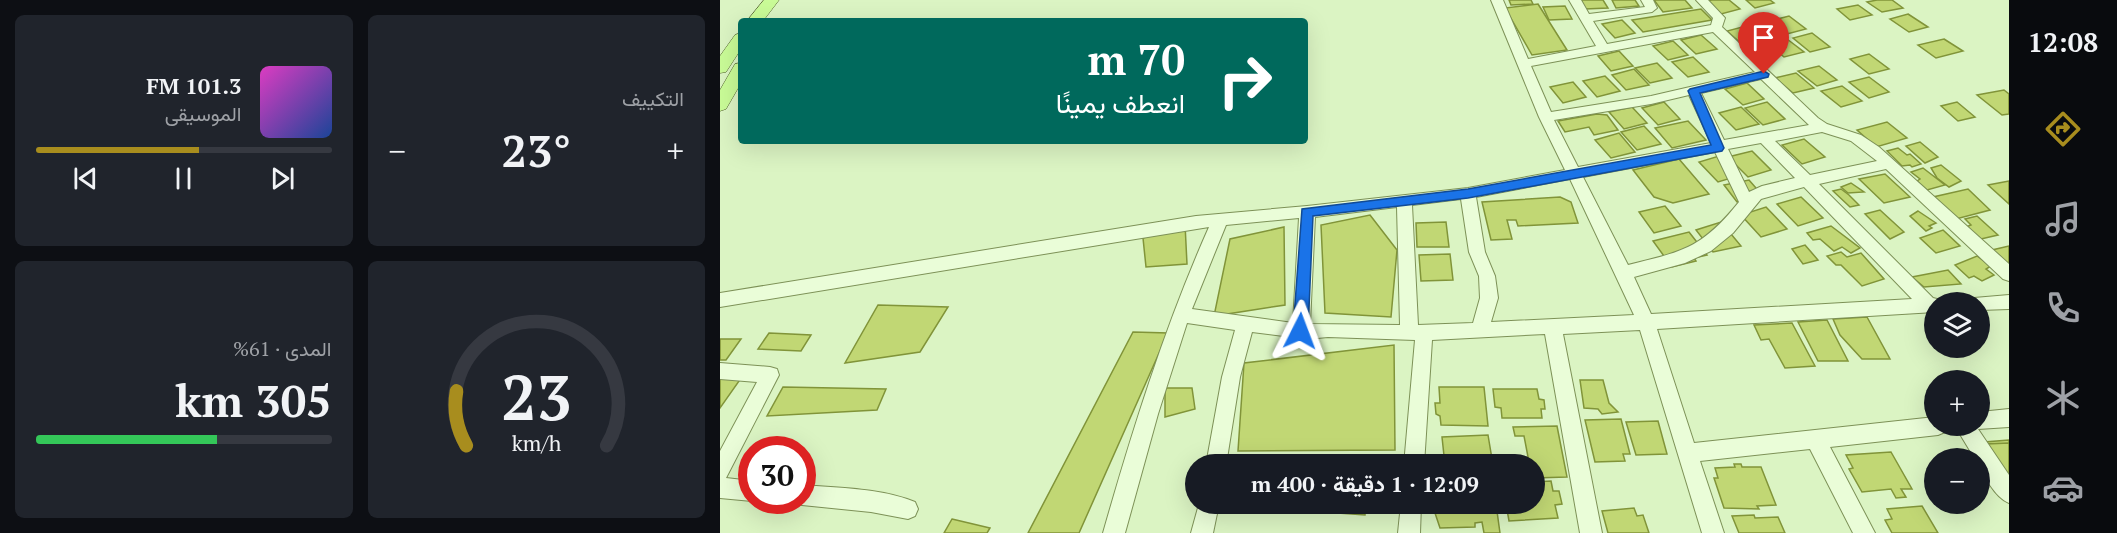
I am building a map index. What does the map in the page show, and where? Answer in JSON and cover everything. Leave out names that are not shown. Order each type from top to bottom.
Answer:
[{"type":"main road","points":[[757,18],[772,0]]},
{"type":"main road","points":[[775,18],[789,0]]},
{"type":"main road","points":[[720,68],[738,42]]},
{"type":"main road","points":[[720,105],[738,73]]},
{"type":"street","points":[[1497,0],[1546,117],[1646,322],[1713,533]]},
{"type":"street","points":[[1575,0],[1603,48]]},
{"type":"street","points":[[1585,18],[1648,10],[1651,8],[1647,0]]},
{"type":"street","points":[[1702,0],[1719,18],[1716,28]]},
{"type":"street","points":[[1524,63],[1716,28]]},
{"type":"street","points":[[1716,28],[1805,115],[1822,127],[1856,138],[1890,164],[2009,274]]},
{"type":"street","points":[[1546,117],[1694,91],[1764,74]]},
{"type":"street","points":[[1694,91],[1718,148],[1746,202]]},
{"type":"street","points":[[720,300],[1184,223],[1307,212],[1468,193],[1822,127]]},
{"type":"street","points":[[1765,139],[1924,298]]},
{"type":"street","points":[[1624,273],[1691,254],[1703,248],[1727,229],[1746,202],[1762,191],[1890,164]]},
{"type":"street","points":[[1468,193],[1473,234],[1477,252],[1487,276],[1490,298],[1480,330]]},
{"type":"street","points":[[1404,201],[1416,332],[1414,454]]},
{"type":"street","points":[[1300,331],[1307,212]]},
{"type":"street","points":[[1114,533],[1137,449],[1180,315],[1220,220]]},
{"type":"street","points":[[1990,303],[2009,302]]},
{"type":"street","points":[[1180,315],[1300,331],[1416,332],[1553,327],[1924,306]]},
{"type":"street","points":[[1218,454],[1231,377],[1245,325]]},
{"type":"street","points":[[1553,327],[1591,533]]},
{"type":"street","points":[[720,371],[770,375],[720,471]]},
{"type":"street","points":[[1990,421],[2009,418]]},
{"type":"street","points":[[1687,453],[1924,427]]},
{"type":"street","points":[[1972,436],[2009,493]]},
{"type":"street","points":[[1815,439],[1864,533]]},
{"type":"street","points":[[720,488],[738,490]]},
{"type":"street","points":[[816,496],[871,502],[908,509]]},
{"type":"street","points":[[1202,533],[1207,514]]},
{"type":"street","points":[[1409,533],[1410,514]]},
{"type":"building","points":[[1509,0],[1531,0],[1533,4],[1511,5]]},
{"type":"building","points":[[1581,0],[1603,0],[1608,8],[1585,9]]},
{"type":"building","points":[[1612,0],[1635,0],[1639,6],[1616,8]]},
{"type":"building","points":[[1654,0],[1685,0],[1692,8],[1663,12]]},
{"type":"building","points":[[1729,0],[1740,9],[1721,14],[1706,1]]},
{"type":"building","points":[[1746,0],[1770,0],[1774,3],[1755,8]]},
{"type":"building","points":[[1892,0],[1903,8],[1882,12],[1867,2]]},
{"type":"building","points":[[1538,4],[1567,50],[1532,55],[1505,8]]},
{"type":"building","points":[[1858,5],[1872,15],[1850,20],[1837,9]]},
{"type":"building","points":[[1565,6],[1572,19],[1549,20],[1543,7]]},
{"type":"building","points":[[1701,9],[1712,20],[1643,32],[1632,20]]},
{"type":"building","points":[[1908,14],[1928,27],[1909,32],[1890,19]]},
{"type":"building","points":[[1789,16],[1806,29],[1787,34],[1770,21]]},
{"type":"building","points":[[1622,20],[1635,33],[1615,38],[1602,24]]},
{"type":"building","points":[[1746,26],[1762,40],[1743,45],[1727,31]]},
{"type":"building","points":[[1812,33],[1830,47],[1810,52],[1793,38]]},
{"type":"building","points":[[1701,35],[1717,49],[1696,54],[1681,40]]},
{"type":"building","points":[[1787,39],[1804,52],[1784,57],[1767,43]]},
{"type":"building","points":[[1944,39],[1963,51],[1936,58],[1918,45]]},
{"type":"building","points":[[1673,41],[1688,55],[1668,60],[1653,46]]},
{"type":"building","points":[[1619,51],[1633,66],[1611,71],[1598,56]]},
{"type":"building","points":[[1869,54],[1889,69],[1869,74],[1850,59]]},
{"type":"building","points":[[1693,57],[1709,72],[1688,77],[1672,62]]},
{"type":"building","points":[[1657,63],[1672,78],[1650,83],[1635,68]]},
{"type":"building","points":[[1819,66],[1837,80],[1817,86],[1798,71]]},
{"type":"building","points":[[1634,69],[1649,85],[1626,90],[1612,75]]},
{"type":"building","points":[[1796,73],[1814,88],[1793,93],[1775,78]]},
{"type":"building","points":[[1605,76],[1620,91],[1597,97],[1583,81]]},
{"type":"building","points":[[1869,77],[1889,92],[1869,98],[1849,82]]},
{"type":"building","points":[[1573,82],[1586,97],[1563,103],[1550,87]]},
{"type":"building","points":[[1747,83],[1764,99],[1743,105],[1725,89]]},
{"type":"building","points":[[1842,86],[1862,101],[1841,107],[1821,91]]},
{"type":"building","points":[[2004,90],[2009,94],[2009,114],[2002,115],[1977,95]]},
{"type":"building","points":[[1664,102],[1680,119],[1658,125],[1642,108]]},
{"type":"building","points":[[1767,102],[1785,119],[1763,125],[1745,108]]},
{"type":"building","points":[[1957,102],[1975,117],[1958,121],[1941,106]]},
{"type":"building","points":[[1632,107],[1647,123],[1624,129],[1609,112]]},
{"type":"building","points":[[1741,107],[1759,124],[1736,130],[1719,113]]},
{"type":"building","points":[[1597,114],[1607,115],[1618,130],[1594,135],[1589,127],[1565,132],[1558,121]]},
{"type":"building","points":[[1688,121],[1706,140],[1672,148],[1655,128]]},
{"type":"building","points":[[1887,122],[1907,138],[1876,147],[1857,130]]},
{"type":"building","points":[[1644,126],[1661,144],[1637,150],[1621,132]]},
{"type":"building","points":[[1619,133],[1635,152],[1611,158],[1595,140]]},
{"type":"building","points":[[1804,139],[1825,157],[1802,164],[1782,145]]},
{"type":"building","points":[[1920,142],[1938,157],[1925,163],[1906,146]]},
{"type":"building","points":[[1898,148],[1907,155],[1910,154],[1921,164],[1912,167],[1902,166],[1887,151]]},
{"type":"building","points":[[1752,151],[1771,170],[1748,177],[1728,157]]},
{"type":"building","points":[[1719,156],[1738,176],[1718,182],[1699,162]]},
{"type":"building","points":[[1679,159],[1709,194],[1673,203],[1654,197],[1633,170]]},
{"type":"building","points":[[1941,165],[1961,181],[1949,187],[1937,178],[1931,168]]},
{"type":"building","points":[[1923,168],[1945,185],[1927,190],[1917,181],[1920,179],[1911,172]]},
{"type":"building","points":[[1885,174],[1910,197],[1884,203],[1859,179]]},
{"type":"building","points":[[1749,180],[1763,196],[1737,202],[1724,185]]},
{"type":"building","points":[[2009,181],[2009,204],[1988,185]]},
{"type":"building","points":[[1851,183],[1864,192],[1848,193],[1841,187]]},
{"type":"building","points":[[1841,189],[1859,205],[1850,207],[1833,191]]},
{"type":"building","points":[[1968,189],[1990,210],[1956,219],[1933,197]]},
{"type":"building","points":[[1560,197],[1571,202],[1578,223],[1518,226],[1516,220],[1507,220],[1512,239],[1491,240],[1482,202]]},
{"type":"building","points":[[1801,197],[1823,218],[1798,226],[1777,204]]},
{"type":"building","points":[[1665,206],[1681,226],[1654,233],[1639,212]]},
{"type":"building","points":[[1766,207],[1787,229],[1761,237],[1741,215]]},
{"type":"building","points":[[1880,210],[1904,232],[1890,239],[1865,214]]},
{"type":"building","points":[[1918,211],[1936,223],[1929,226],[1932,228],[1926,231],[1910,216]]},
{"type":"building","points":[[1370,215],[1397,250],[1391,317],[1325,313],[1321,225]]},
{"type":"building","points":[[1977,216],[1998,235],[1981,239],[1966,227],[1971,225],[1965,219]]},
{"type":"building","points":[[1446,222],[1449,247],[1417,247],[1416,223]]},
{"type":"building","points":[[1721,222],[1741,246],[1713,252],[1696,230]]},
{"type":"building","points":[[1185,224],[1187,264],[1146,267],[1143,238]]},
{"type":"building","points":[[1831,226],[1860,248],[1851,253],[1842,247],[1834,251],[1820,239],[1813,240],[1807,233]]},
{"type":"building","points":[[1284,227],[1285,305],[1214,316],[1230,239]]},
{"type":"building","points":[[1943,230],[1960,246],[1936,253],[1920,238]]},
{"type":"building","points":[[1689,232],[1707,255],[1694,258],[1696,261],[1672,267],[1653,241]]},
{"type":"building","points":[[1805,245],[1818,260],[1803,264],[1792,249]]},
{"type":"building","points":[[2009,246],[2009,266],[1992,250]]},
{"type":"building","points":[[1841,252],[1847,257],[1861,253],[1884,279],[1862,286],[1841,265],[1836,265],[1827,256]]},
{"type":"building","points":[[1450,254],[1453,280],[1421,281],[1419,255]]},
{"type":"building","points":[[1977,256],[1991,266],[1986,269],[1994,275],[1982,281],[1974,276],[1969,278],[1955,265]]},
{"type":"building","points":[[1948,270],[1961,284],[1924,287],[1912,277]]},
{"type":"building","points":[[878,305],[948,307],[920,352],[845,363]]},
{"type":"building","points":[[1867,317],[1890,359],[1862,359],[1840,335],[1833,319]]},
{"type":"building","points":[[1827,320],[1848,361],[1818,361],[1798,322]]},
{"type":"building","points":[[1792,323],[1815,366],[1785,368],[1769,339],[1761,340],[1754,325]]},
{"type":"building","points":[[1133,332],[1168,333],[1079,533],[1028,533]]},
{"type":"building","points":[[769,333],[811,335],[801,351],[758,349]]},
{"type":"building","points":[[720,339],[741,339],[726,360],[720,360]]},
{"type":"building","points":[[1394,345],[1395,450],[1238,451],[1244,363]]},
{"type":"building","points":[[720,373],[744,374],[720,408]]},
{"type":"building","points":[[1580,380],[1603,380],[1609,403],[1618,412],[1602,414],[1598,409],[1584,408]]},
{"type":"building","points":[[783,387],[886,389],[877,410],[767,416]]},
{"type":"building","points":[[1439,387],[1484,387],[1488,426],[1441,425],[1440,416],[1436,414],[1435,403],[1440,403]]},
{"type":"building","points":[[1165,388],[1192,388],[1195,409],[1165,417]]},
{"type":"building","points":[[1493,389],[1537,389],[1539,399],[1544,400],[1545,409],[1541,409],[1542,418],[1502,418],[1501,408],[1495,407]]},
{"type":"building","points":[[1621,419],[1630,454],[1623,454],[1625,461],[1595,462],[1585,420]]},
{"type":"building","points":[[1658,421],[1667,454],[1636,455],[1626,422]]},
{"type":"building","points":[[1557,426],[1567,477],[1545,478],[1545,454],[1527,454],[1524,436],[1515,436],[1513,427]]},
{"type":"building","points":[[1488,435],[1491,454],[1444,454],[1442,437]]},
{"type":"building","points":[[2009,440],[2009,479],[1990,448],[1985,442]]},
{"type":"building","points":[[2009,443],[2009,479],[1990,448],[1986,444]]},
{"type":"building","points":[[1891,452],[1912,489],[1901,489],[1906,497],[1896,498],[1891,489],[1862,492],[1849,469],[1853,468],[1846,455]]},
{"type":"building","points":[[1734,464],[1741,464],[1742,467],[1761,467],[1776,505],[1757,506],[1759,509],[1724,508],[1714,478],[1718,478],[1715,468],[1735,467]]},
{"type":"building","points":[[1545,481],[1551,481],[1553,491],[1559,491],[1562,504],[1555,505],[1558,518],[1509,521],[1508,514],[1545,514]]},
{"type":"building","points":[[1922,506],[1924,514],[1927,514],[1938,533],[1892,533],[1885,520],[1892,519],[1887,509]]},
{"type":"building","points":[[1634,508],[1637,516],[1643,515],[1649,533],[1608,533],[1602,511]]},
{"type":"building","points":[[1435,514],[1497,514],[1500,533],[1484,533],[1482,522],[1475,523],[1475,527],[1440,528]]},
{"type":"building","points":[[1754,515],[1755,518],[1778,517],[1785,533],[1739,533],[1732,516]]},
{"type":"building","points":[[952,519],[990,528],[987,533],[944,533]]},
{"type":"route","points":[[1300,331],[1307,212],[1468,193],[1718,148],[1694,91],[1764,74]]}]
